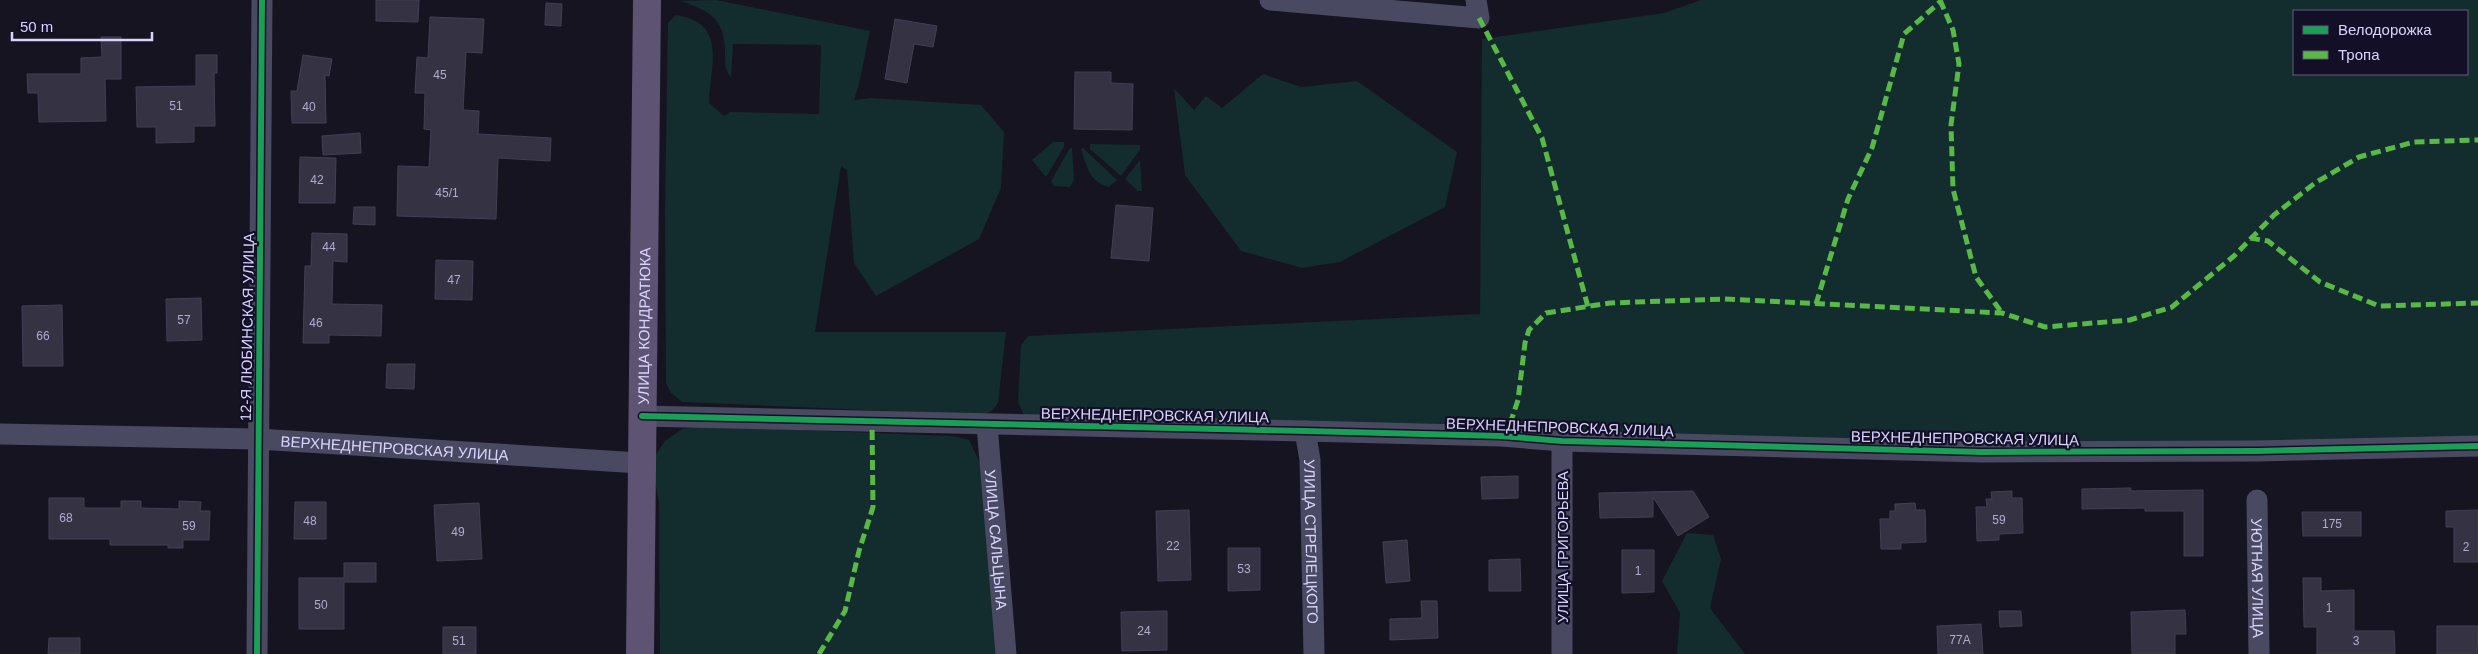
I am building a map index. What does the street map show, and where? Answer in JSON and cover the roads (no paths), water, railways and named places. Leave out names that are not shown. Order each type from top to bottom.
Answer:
[{"type":"main road","name":"УЛИЦА КОНДРАТЮКА","points":[[640,654],[640,463],[647,0]]},
{"type":"street","name":"12-Я ЛЮБИНСКАЯ УЛИЦА","points":[[257,654],[262,0]]},
{"type":"street","points":[[1270,0],[1478,9]]},
{"type":"street","name":"ВЕРХНЕДНЕПРОВСКАЯ УЛИЦА","points":[[642,416],[1501,436],[1562,441],[1981,452],[2257,452],[2478,446]]},
{"type":"street","name":"УЛИЦА САЛЬЦЫНА","points":[[987,425],[1006,654]]},
{"type":"street","name":"УЛИЦА СТРЕЛЕЦКОГО","points":[[1305,431],[1310,460],[1314,654]]},
{"type":"street","name":"ВЕРХНЕДНЕПРОВСКАЯ УЛИЦА","points":[[0,434],[258,439],[640,463]]},
{"type":"street","name":"УЛИЦА ГРИГОРЬЕВА","points":[[1562,441],[1562,654]]},
{"type":"street","name":"УЮТНАЯ УЛИЦА","points":[[2257,500],[2259,654]]}]
